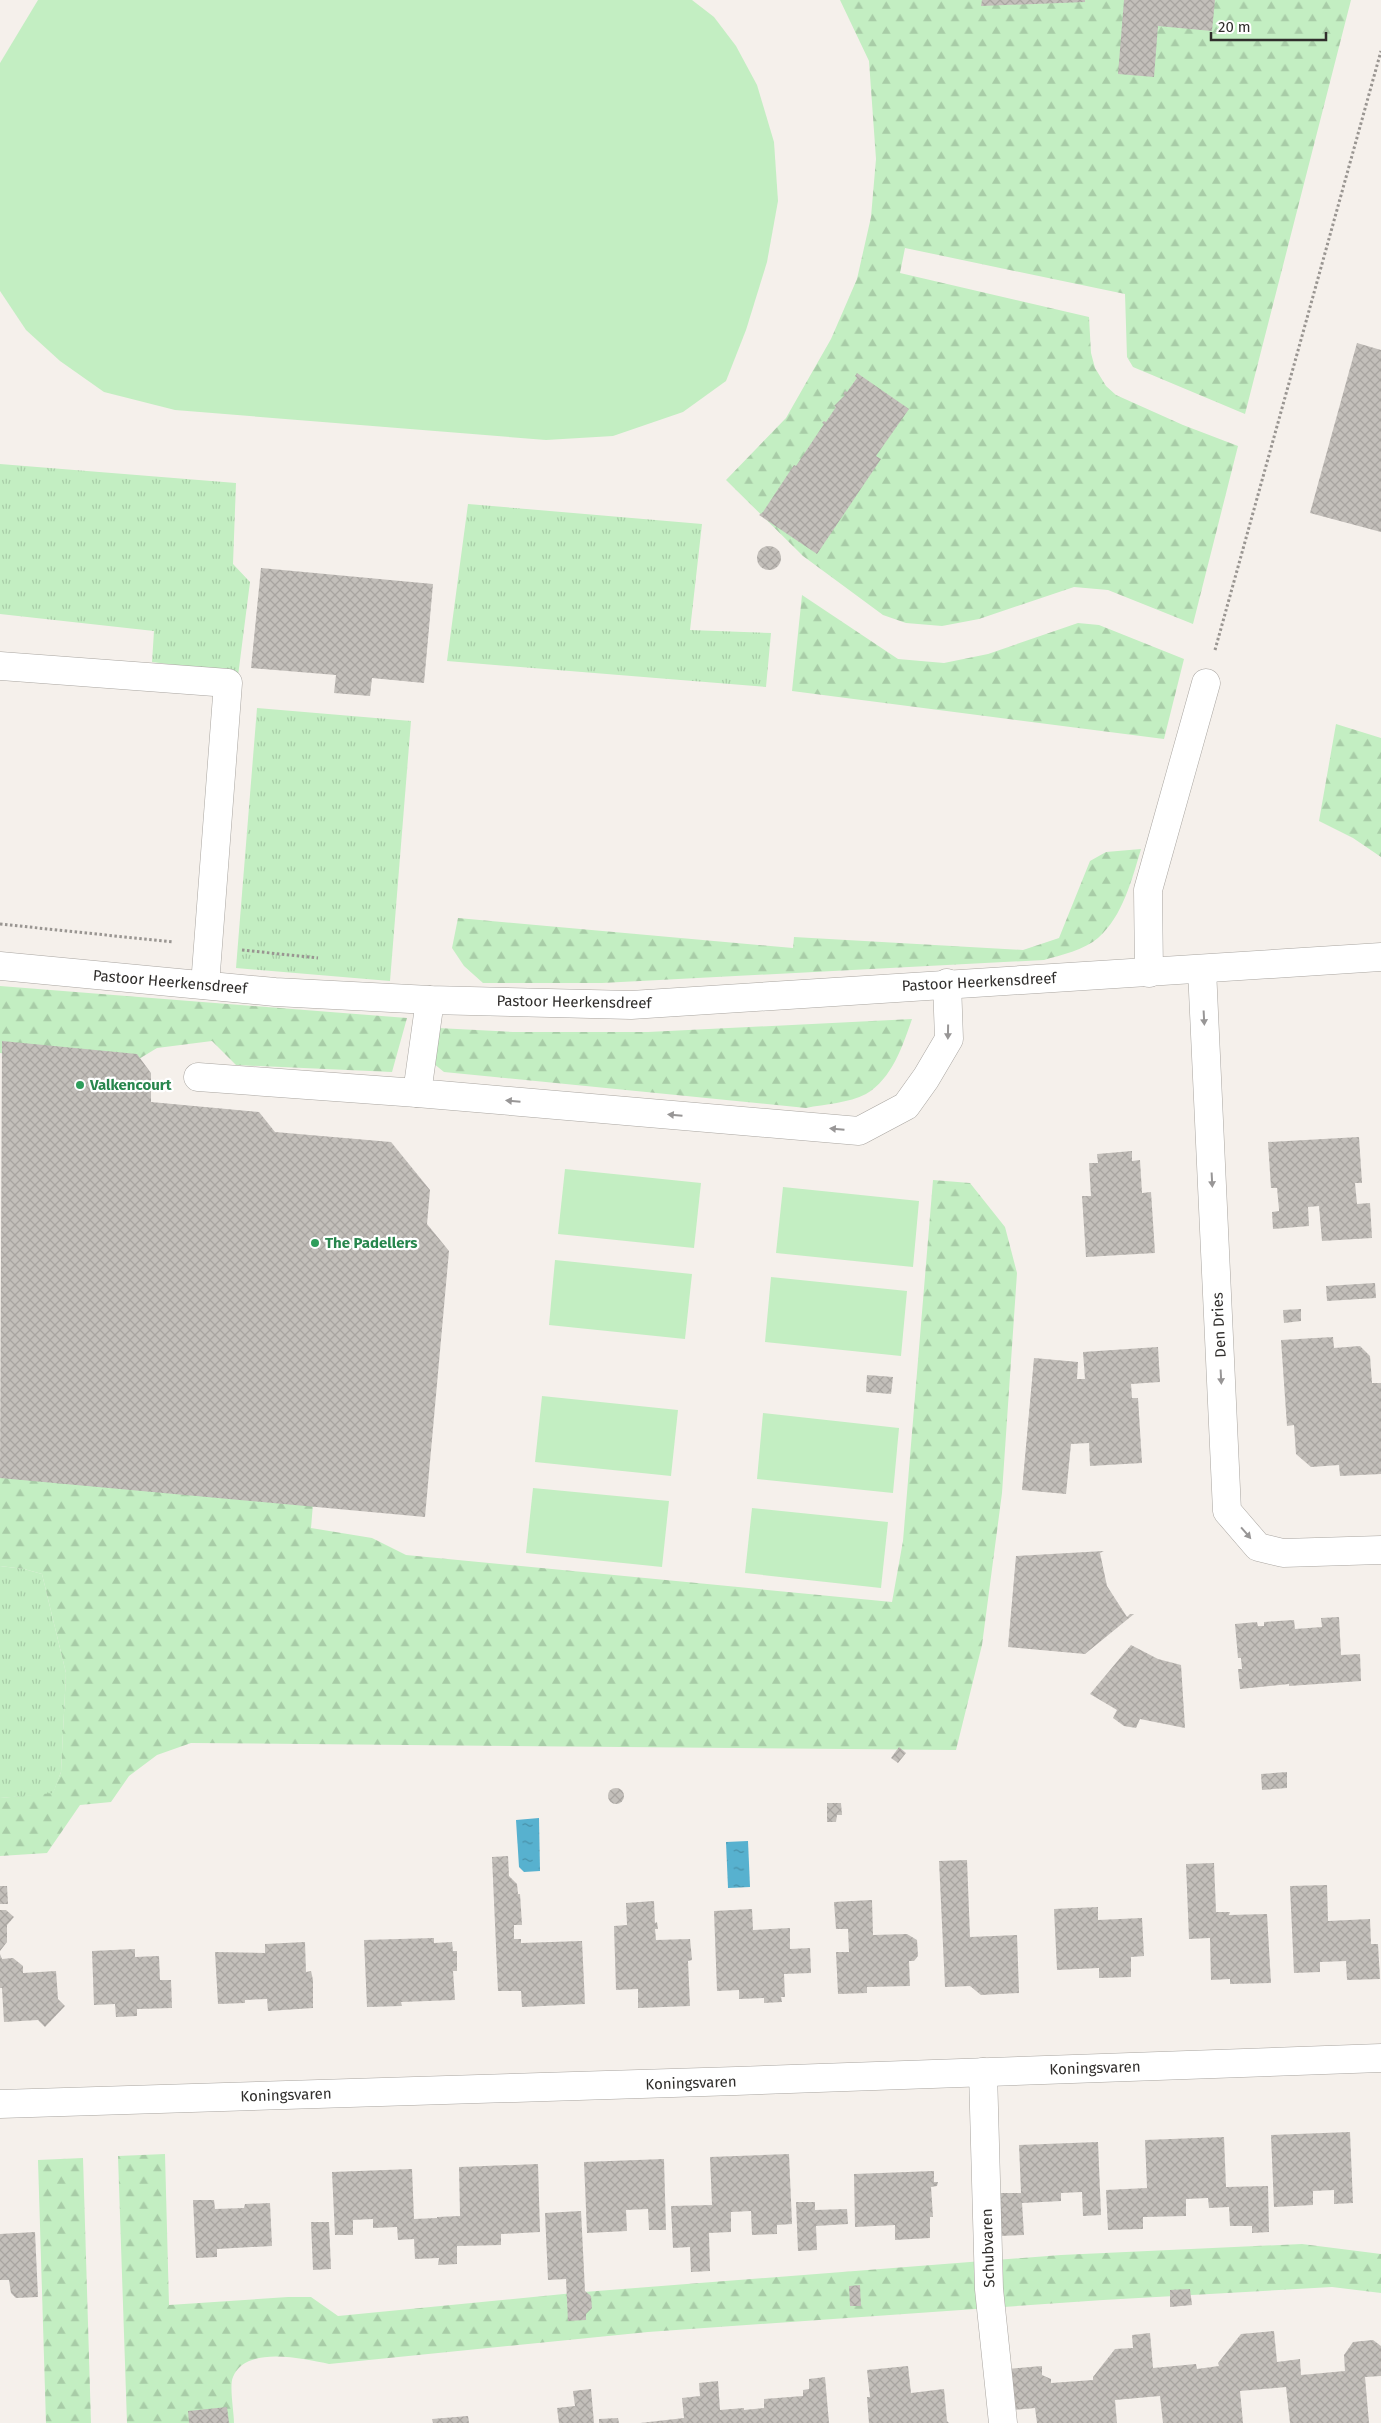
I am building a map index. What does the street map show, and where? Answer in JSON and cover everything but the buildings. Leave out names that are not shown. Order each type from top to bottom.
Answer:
[{"type":"street","points":[[0,666],[228,683],[206,986]]},
{"type":"street","points":[[1149,973],[1148,890],[1206,683]]},
{"type":"street","name":"Pastoor Heerkensdreef","points":[[0,966],[274,992],[430,1000],[631,1005],[947,983],[1149,973],[1381,957]]},
{"type":"street","name":"Den Dries","points":[[1202,969],[1227,1511],[1258,1547],[1283,1553],[1381,1550]]},
{"type":"street","points":[[198,1078],[417,1093],[859,1131],[906,1106],[931,1070],[949,1039],[947,983]]},
{"type":"street","points":[[417,1093],[430,1000]]},
{"type":"street","name":"Koningsvaren","points":[[0,2104],[1381,2058]]},
{"type":"street","name":"Schubvaren","points":[[983,2072],[989,2289],[1002,2423]]},
{"type":"path","points":[[1206,683],[1381,51]]},
{"type":"green space","points":[[38,0],[692,0],[714,17],[736,46],[757,85],[774,142],[778,201],[767,262],[746,330],[726,381],[683,412],[613,436],[546,440],[175,410],[104,392],[60,361],[26,330],[0,291],[0,63]]},
{"type":"green space","points":[[840,0],[1351,0],[1245,414],[1133,367],[1127,357],[1125,294],[905,248],[900,273],[1089,317],[1091,353],[1095,368],[1106,386],[1116,395],[1183,425],[1238,446],[1193,624],[1108,590],[1074,587],[979,619],[942,626],[906,623],[883,615],[803,556],[726,480],[786,418],[831,339],[857,279],[871,217],[876,159],[869,61]]},
{"type":"green space","points":[[0,464],[236,483],[233,564],[250,582],[238,676],[207,669],[152,662],[154,631],[0,614]]},
{"type":"green space","points":[[468,504],[702,524],[690,630],[771,633],[766,687],[447,661]]},
{"type":"green space","points":[[802,595],[898,659],[944,663],[988,654],[1078,623],[1099,625],[1184,659],[1164,739],[792,691]]},
{"type":"green space","points":[[257,708],[411,721],[390,981],[236,968]]},
{"type":"green space","points":[[1336,724],[1381,738],[1381,857],[1353,838],[1319,821]]},
{"type":"green space","points":[[1141,849],[1126,896],[1107,929],[1086,946],[1044,960],[602,983],[483,983],[464,966],[452,948],[458,918],[793,948],[794,937],[1023,950],[1059,938],[1090,861],[1106,852]]},
{"type":"green space","points":[[0,986],[407,1018],[392,1072],[236,1065],[212,1041],[157,1048],[124,1068],[0,1053]]},
{"type":"green space","points":[[912,1019],[905,1040],[890,1071],[875,1088],[859,1097],[806,1108],[444,1072],[433,1063],[438,1028],[513,1032],[648,1032]]},
{"type":"green space","points":[[565,1169],[701,1183],[694,1248],[558,1234]]},
{"type":"green space","points":[[933,1180],[970,1183],[1005,1227],[1017,1273],[1002,1493],[982,1645],[956,1750],[191,1743],[157,1755],[129,1776],[111,1802],[80,1805],[47,1853],[0,1856],[0,1798],[53,1793],[61,1772],[66,1673],[42,1574],[24,1569],[0,1566],[0,1475],[313,1504],[311,1528],[372,1538],[406,1555],[892,1602],[903,1541]]},
{"type":"green space","points":[[783,1187],[919,1201],[913,1267],[776,1253]]},
{"type":"green space","points":[[555,1260],[692,1274],[685,1339],[549,1325]]},
{"type":"green space","points":[[771,1277],[907,1291],[901,1356],[765,1342]]},
{"type":"green space","points":[[542,1396],[678,1410],[671,1476],[535,1462]]},
{"type":"green space","points":[[763,1413],[899,1428],[893,1493],[757,1479]]},
{"type":"green space","points":[[533,1488],[669,1501],[662,1567],[526,1553]]},
{"type":"green space","points":[[752,1508],[888,1522],[881,1588],[745,1573]]},
{"type":"green space","points":[[0,1566],[24,1569],[42,1574],[66,1673],[61,1772],[53,1794],[0,1798]]},
{"type":"green space","points":[[165,2154],[169,2305],[311,2297],[338,2316],[584,2292],[1061,2255],[1302,2244],[1381,2254],[1381,2293],[1332,2287],[1103,2300],[648,2332],[329,2364],[291,2357],[262,2358],[250,2361],[240,2367],[233,2377],[234,2423],[127,2423],[118,2156]]},
{"type":"green space","points":[[83,2158],[91,2423],[46,2423],[38,2160]]},
{"type":"water","points":[[539,1818],[540,1871],[524,1872],[519,1867],[516,1820]]},
{"type":"water","points":[[748,1841],[750,1887],[728,1888],[726,1842]]},
{"type":"place","name":"Valkencourt","points":[[80,1085]]},
{"type":"place","name":"The Padellers","points":[[315,1243]]}]
